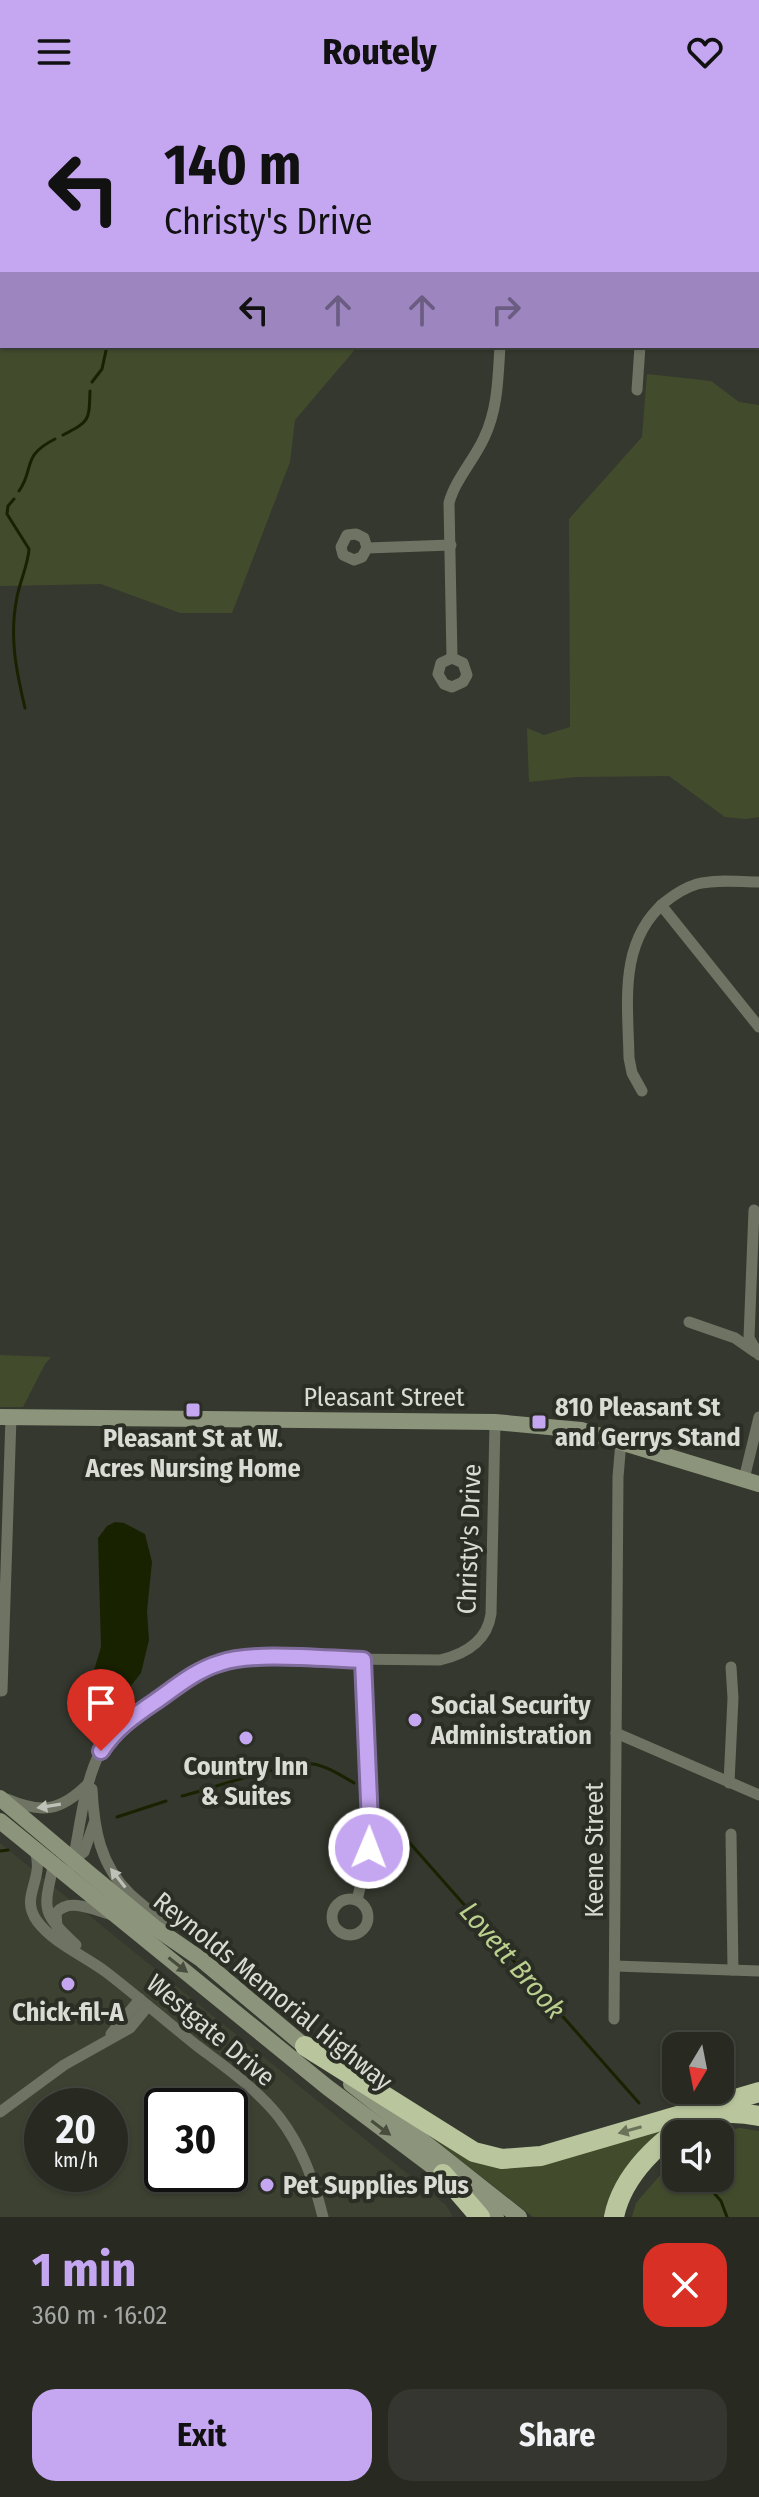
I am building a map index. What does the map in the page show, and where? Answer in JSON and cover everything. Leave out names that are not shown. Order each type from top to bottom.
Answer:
[{"type":"highway","points":[[305,2046],[474,2152],[502,2159],[541,2156],[759,2092]]},
{"type":"highway","points":[[614,2217],[626,2187],[640,2166],[659,2146],[679,2132],[699,2119],[722,2114],[759,2116]]},
{"type":"highway","points":[[443,2174],[480,2217]]},
{"type":"main road","name":"Pleasant Street","points":[[6,1417],[495,1422],[565,1427],[752,1481]]},
{"type":"main road","name":"Reynolds Memorial Highway","points":[[0,1797],[55,1855],[169,1935],[519,2217]]},
{"type":"main road","name":"Reynolds Memorial Highway","points":[[0,1821],[33,1847],[55,1855]]},
{"type":"main road","name":"Reynolds Memorial Highway","points":[[77,1871],[117,1916],[316,2078],[496,2217]]},
{"type":"street","points":[[452,658],[449,503],[490,424],[496,400],[500,348]]},
{"type":"street","points":[[637,390],[640,348]]},
{"type":"street","points":[[367,548],[451,545]]},
{"type":"street","points":[[642,1091],[632,1073],[629,1058],[629,967],[639,933],[661,905],[677,892],[700,883],[759,882]]},
{"type":"street","points":[[661,905],[759,1027]]},
{"type":"street","points":[[754,1210],[757,1247],[749,1338],[759,1354]]},
{"type":"street","points":[[689,1322],[735,1338],[759,1354]]},
{"type":"street","points":[[2,1691],[6,1417]]},
{"type":"street","points":[[752,1481],[759,1417]]},
{"type":"street","name":"Christy's Drive","points":[[77,1871],[92,1780],[101,1751],[115,1732],[141,1710],[206,1668],[236,1659],[252,1658],[421,1661],[447,1658],[469,1649],[487,1631],[492,1607],[495,1422]]},
{"type":"street","name":"Keene Street","points":[[614,2019],[618,1477],[621,1441]]},
{"type":"street","points":[[357,1900],[366,1867],[370,1823],[363,1660]]},
{"type":"street","points":[[729,1783],[733,1698],[731,1667]]},
{"type":"street","points":[[616,1733],[759,1795]]},
{"type":"street","points":[[0,1797],[28,1807],[48,1808],[69,1801],[92,1780]]},
{"type":"street","name":"Christy's Drive","points":[[92,1780],[94,1821],[102,1851],[114,1875],[161,1919],[169,1935]]},
{"type":"street","name":"Christy's Drive","points":[[77,1871],[94,1821]]},
{"type":"street","points":[[731,1834],[733,1970]]},
{"type":"street","name":"Westgate Drive","points":[[33,1847],[39,1863],[31,1903],[38,1921],[53,1936],[102,1970],[252,2089],[279,2117],[301,2150],[323,2217]]},
{"type":"street","points":[[38,1874],[55,1855]]},
{"type":"street","points":[[55,1855],[46,1909],[49,1919],[57,1927]]},
{"type":"street","points":[[57,1927],[56,1913],[64,1906],[78,1905],[117,1916]]},
{"type":"street","name":"Westgate Drive","points":[[57,1927],[102,1970]]},
{"type":"street","points":[[615,1966],[759,1971]]},
{"type":"street","points":[[0,2112],[108,2038],[144,2003]]},
{"type":"shaded area","points":[[0,348],[356,348],[295,420],[290,462],[232,613],[180,613],[101,584],[0,586]]},
{"type":"shaded area","points":[[647,374],[711,381],[739,402],[759,405],[759,817],[725,817],[669,776],[576,777],[529,782],[527,728],[544,735],[570,727],[569,519],[642,437]]},
{"type":"shaded area","points":[[0,1355],[51,1357],[23,1407],[0,1407]]},
{"type":"shaded area","points":[[115,1522],[124,1523],[145,1534],[152,1562],[147,1611],[149,1640],[141,1673],[130,1687],[108,1696],[93,1710],[86,1712],[83,1707],[101,1647],[98,1538],[107,1526]]},
{"type":"shaded area","points":[[0,1843],[446,2205],[453,2217],[0,2217]]},
{"type":"shaded area","points":[[662,2128],[662,2154],[608,2217],[533,2217],[431,2137],[481,2160],[507,2166],[535,2167]]},
{"type":"shaded area","points":[[734,2129],[759,2131],[759,2217],[632,2217],[636,2203],[662,2173],[662,2192],[734,2192]]},
{"type":"waterway","points":[[92,382],[102,369],[107,348]]},
{"type":"waterway","points":[[63,435],[86,419],[90,391]]},
{"type":"waterway","points":[[19,491],[37,451],[55,439]]},
{"type":"waterway","points":[[14,499],[8,506],[7,514],[29,549],[17,597],[14,625],[16,666],[25,708]]},
{"type":"waterway","name":"Lovett Brook","points":[[182,1796],[302,1764],[324,1767],[354,1783]]},
{"type":"waterway","name":"Lovett Brook","points":[[117,1817],[166,1801]]},
{"type":"waterway","name":"Lovett Brook","points":[[386,1816],[639,2103]]},
{"type":"waterway","name":"Lovett Brook","points":[[0,1851],[8,1850]]},
{"type":"waterway","name":"Lovett Brook","points":[[713,2192],[721,2201],[727,2217]]},
{"type":"place","name":"Pleasant St at W. Acres Nursing Home","points":[[193,1410]]},
{"type":"place","name":"810 Pleasant St and Gerrys Stand","points":[[539,1422]]},
{"type":"place","name":"Social Security Administration","points":[[415,1720]]},
{"type":"place","name":"Country Inn & Suites","points":[[246,1738]]},
{"type":"place","name":"Chick-fil-A","points":[[68,1984]]},
{"type":"place","name":"Pet Supplies Plus","points":[[267,2185]]},
{"type":"route","points":[[101,1751],[115,1732],[141,1710],[206,1668],[221,1662],[252,1658],[363,1660],[369,1848]]}]
